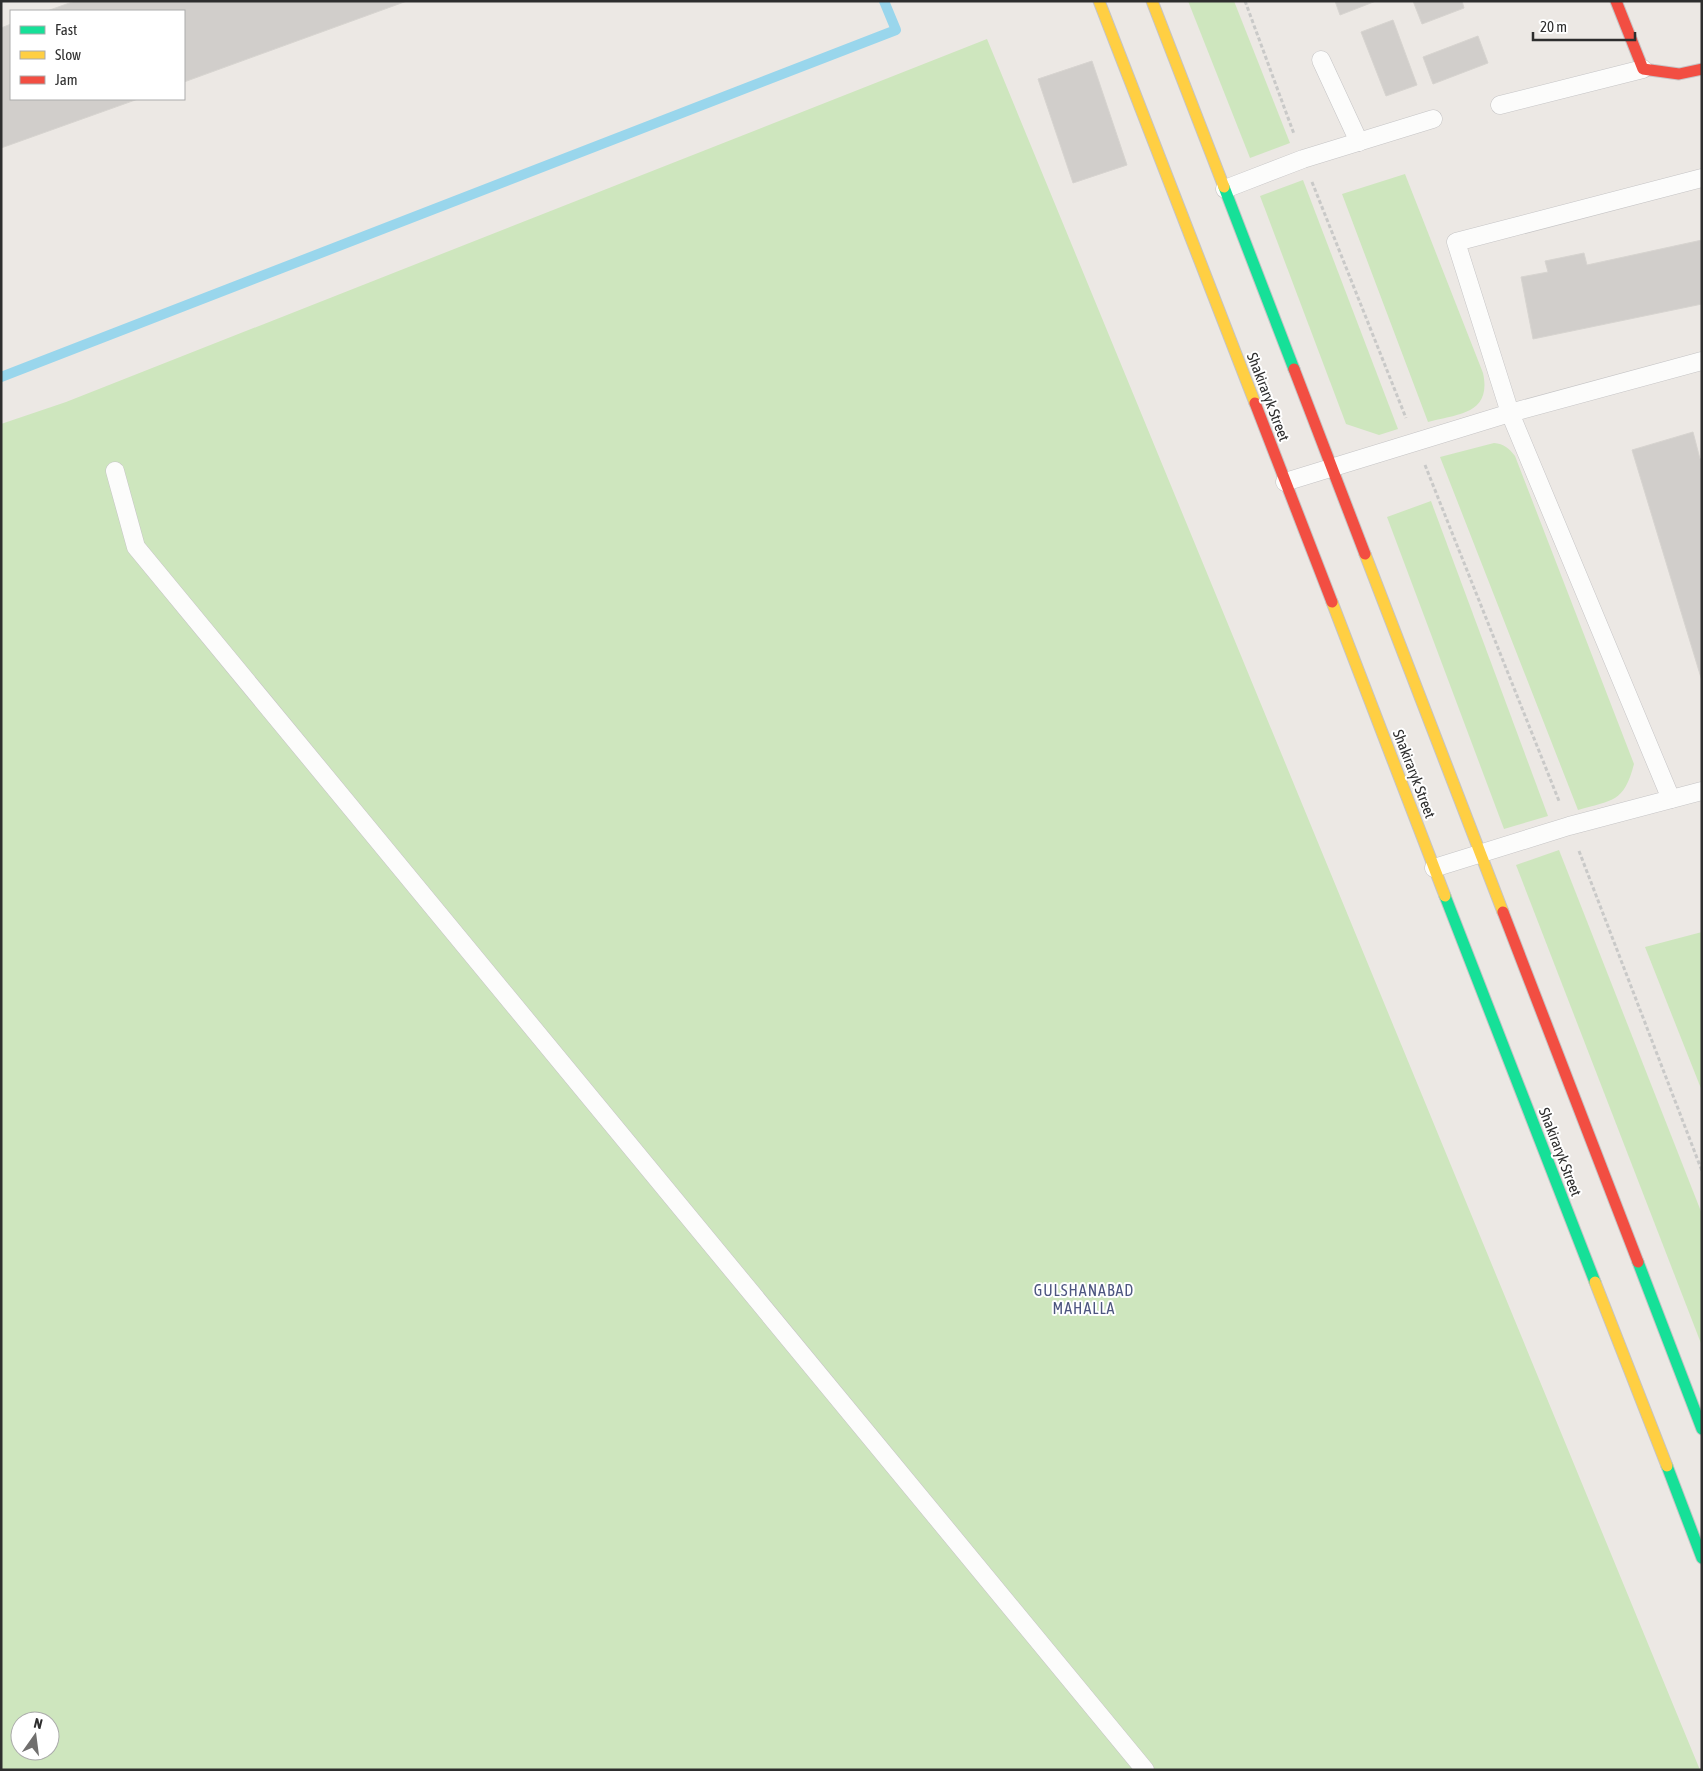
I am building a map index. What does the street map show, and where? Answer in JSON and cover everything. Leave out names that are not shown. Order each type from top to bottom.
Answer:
[{"type":"main road","name":"Shakiraryk Street","points":[[1100,1],[1702,1558]]},
{"type":"main road","points":[[1152,1],[1702,1430]]},
{"type":"main road","points":[[1616,1],[1643,69],[1679,74],[1702,69]]},
{"type":"lane","points":[[1321,60],[1359,142]]},
{"type":"lane","points":[[1500,105],[1643,69]]},
{"type":"lane","points":[[1225,189],[1303,160],[1433,119]]},
{"type":"lane","points":[[1671,799],[1510,413],[1456,242],[1702,178]]},
{"type":"lane","points":[[1285,482],[1510,413],[1702,361]]},
{"type":"lane","points":[[115,471],[136,547],[1145,1770]]},
{"type":"lane","points":[[1434,868],[1569,826],[1702,791]]},
{"type":"path","points":[[1245,1],[1303,160],[1569,826],[1702,1171]]},
{"type":"green space","points":[[1188,1],[1234,1],[1290,143],[1250,158]]},
{"type":"green space","points":[[987,39],[1700,1770],[1,1770],[1,424],[66,402]]},
{"type":"green space","points":[[1405,174],[1483,373],[1484,387],[1482,397],[1477,404],[1461,414],[1428,422],[1342,194]]},
{"type":"green space","points":[[1303,180],[1398,429],[1379,435],[1346,424],[1260,196]]},
{"type":"green space","points":[[1494,443],[1506,447],[1515,456],[1634,764],[1626,786],[1615,798],[1578,810],[1440,457]]},
{"type":"green space","points":[[1431,501],[1548,816],[1504,829],[1387,517]]},
{"type":"green space","points":[[1559,850],[1702,1214],[1702,1346],[1516,865]]},
{"type":"green space","points":[[1702,932],[1702,1091],[1645,947]]},
{"type":"building","points":[[75,1],[407,1],[185,82],[185,10],[50,10]]},
{"type":"building","points":[[1335,1],[1376,1],[1340,15]]},
{"type":"building","points":[[1413,1],[1462,1],[1464,8],[1422,24]]},
{"type":"building","points":[[1393,20],[1417,85],[1386,96],[1361,32]]},
{"type":"building","points":[[10,24],[10,100],[135,100],[1,148],[1,28]]},
{"type":"building","points":[[1478,36],[1488,63],[1433,84],[1423,57]]},
{"type":"building","points":[[1092,61],[1127,165],[1073,183],[1038,79]]},
{"type":"building","points":[[1702,240],[1702,304],[1533,339],[1521,277],[1548,272],[1545,261],[1584,253],[1587,265]]},
{"type":"building","points":[[1693,432],[1700,459],[1702,458],[1702,681],[1632,450]]},
{"type":"waterway","points":[[1,377],[896,30],[884,1]]},
{"type":"traffic: fast","points":[[1224,187],[1294,369]]},
{"type":"traffic: fast","points":[[1445,896],[1595,1282]]},
{"type":"traffic: fast","points":[[1638,1262],[1702,1429]]},
{"type":"traffic: fast","points":[[1667,1466],[1702,1558]]},
{"type":"traffic: slow","points":[[1099,1],[1255,403]]},
{"type":"traffic: slow","points":[[1152,1],[1224,187]]},
{"type":"traffic: slow","points":[[1365,554],[1503,912]]},
{"type":"traffic: slow","points":[[1332,602],[1445,896]]},
{"type":"traffic: slow","points":[[1595,1282],[1667,1466]]},
{"type":"traffic: jam","points":[[1616,1],[1643,69],[1679,74],[1702,69]]},
{"type":"traffic: jam","points":[[1294,369],[1365,554]]},
{"type":"traffic: jam","points":[[1255,403],[1332,602]]},
{"type":"traffic: jam","points":[[1503,912],[1638,1262]]},
{"type":"district","name":"GULSHANABAD MAHALLA","points":[[1084,1299]]}]
